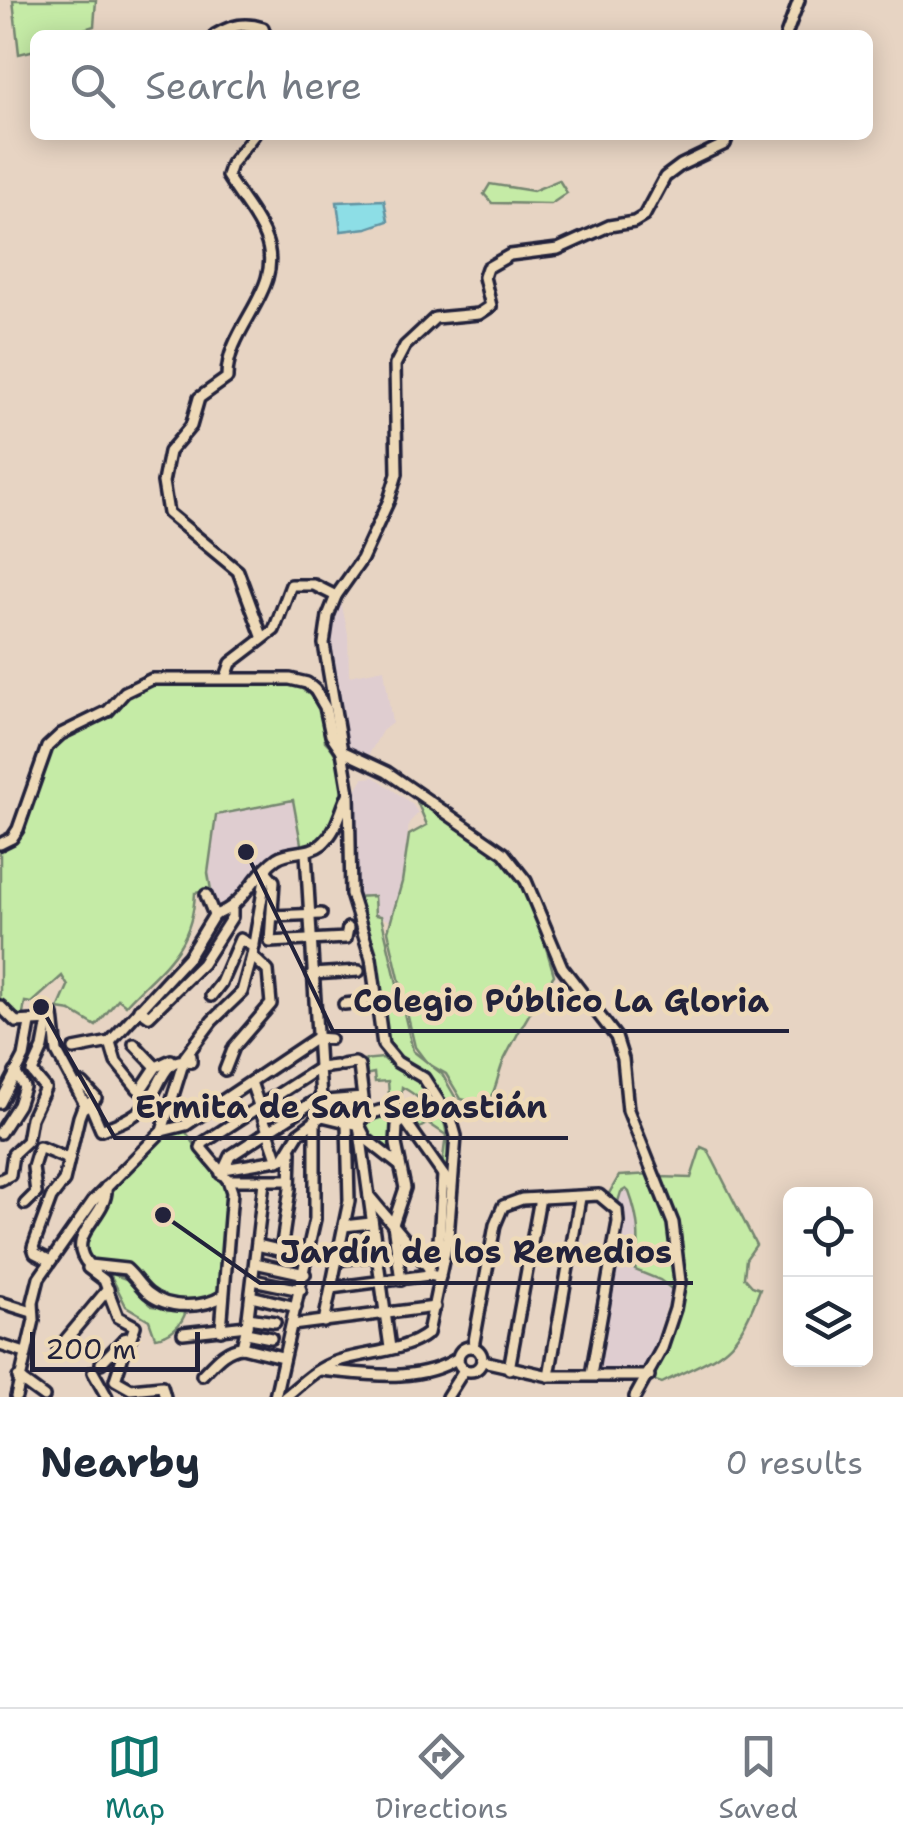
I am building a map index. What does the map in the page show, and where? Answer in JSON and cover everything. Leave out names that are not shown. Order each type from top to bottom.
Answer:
[{"type":"street","points":[[788,30],[799,0]]},
{"type":"street","points":[[224,30],[231,25],[252,24],[264,30]]},
{"type":"street","points":[[250,140],[231,164],[228,176],[266,238],[270,258],[262,297],[242,323],[227,360],[227,378],[199,398],[191,426],[169,452],[163,482],[168,513],[238,571],[262,636]]},
{"type":"street","points":[[433,1274],[451,1186],[456,1136],[452,1122],[424,1078],[397,1062],[383,1045],[371,958],[351,894],[349,792],[324,644],[328,616],[336,596],[362,559],[389,500],[396,474],[395,365],[405,346],[435,318],[484,312],[490,306],[484,277],[491,264],[510,254],[558,250],[609,226],[634,222],[644,216],[665,177],[726,140]]},
{"type":"street","points":[[226,678],[230,663],[274,630],[291,585],[314,586],[336,596]]},
{"type":"street","points":[[0,844],[12,838],[18,829],[47,747],[61,734],[102,716],[126,692],[152,680],[290,679],[306,684],[326,707],[330,734],[342,751],[387,772],[504,853],[526,881],[562,967],[616,1037],[624,1059],[628,1110],[673,1223],[680,1282],[675,1310],[649,1376],[635,1397]]},
{"type":"street","points":[[74,1049],[110,1042],[189,956],[214,915],[232,910],[286,854],[306,852],[320,845],[336,827],[349,792]]},
{"type":"street","points":[[306,852],[321,1099],[331,1116],[359,1125]]},
{"type":"street","points":[[267,870],[274,881],[270,942],[346,938],[348,928]]},
{"type":"street","points":[[16,1397],[34,1320],[38,1278],[106,1187],[162,1131],[180,1076],[200,1036],[242,992],[267,870]]},
{"type":"street","points":[[308,887],[320,886]]},
{"type":"street","points":[[206,895],[214,915]]},
{"type":"street","points":[[139,1009],[149,1016],[202,964],[232,918],[232,910]]},
{"type":"street","points":[[272,916],[321,914]]},
{"type":"street","points":[[210,996],[222,983],[240,939],[268,971],[271,1004],[234,1048],[226,1070]]},
{"type":"street","points":[[312,974],[359,971]]},
{"type":"street","points":[[344,1004],[364,1002]]},
{"type":"street","points":[[0,1006],[16,1022],[30,1023],[53,1014]]},
{"type":"street","points":[[53,1014],[57,1052],[77,1088],[91,1103],[101,1130],[134,1116],[147,1105],[166,1068],[188,1059]]},
{"type":"street","points":[[0,1180],[10,1175],[13,1154],[28,1141],[31,1118],[45,1088],[32,1072],[53,1014]]},
{"type":"street","points":[[0,1104],[26,1052],[30,1023]]},
{"type":"street","points":[[162,1131],[186,1125],[316,1038],[330,1039]]},
{"type":"street","points":[[110,1042],[116,1062],[138,1089],[156,1067],[188,1059]]},
{"type":"street","points":[[134,1044],[156,1067]]},
{"type":"street","points":[[221,1330],[232,1202],[224,1174],[201,1148],[203,1143],[319,1068],[359,1066],[364,1098],[321,1099],[230,1156],[224,1174]]},
{"type":"street","points":[[0,1132],[22,1096],[24,1087],[16,1072]]},
{"type":"street","points":[[251,1082],[278,1162]]},
{"type":"street","points":[[48,1260],[33,1247],[51,1198],[64,1181],[78,1117],[91,1103]]},
{"type":"street","points":[[390,1348],[359,1125],[372,1111],[386,1108],[424,1115]]},
{"type":"street","points":[[280,1250],[291,1151],[299,1133],[315,1120],[331,1116]]},
{"type":"street","points":[[315,1120],[315,1220],[282,1357],[280,1393],[299,1386],[318,1370],[420,1340],[428,1333],[435,1307],[433,1274],[443,1175]]},
{"type":"street","points":[[401,1280],[393,1224],[404,1188],[396,1144],[397,1126],[402,1121],[451,1186]]},
{"type":"street","points":[[324,1322],[349,1201],[347,1123]]},
{"type":"street","points":[[359,1125],[366,1139],[400,1164]]},
{"type":"street","points":[[36,1194],[33,1168],[39,1147],[68,1159]]},
{"type":"street","points":[[224,1174],[278,1162],[291,1151]]},
{"type":"street","points":[[224,1174],[264,1182]]},
{"type":"street","points":[[242,1347],[265,1178],[290,1180]]},
{"type":"street","points":[[106,1187],[106,1198],[80,1241],[82,1256],[89,1265],[126,1269],[145,1291],[176,1305],[208,1302],[223,1296]]},
{"type":"street","points":[[36,1194],[51,1198]]},
{"type":"street","points":[[25,1204],[36,1194]]},
{"type":"street","points":[[473,1347],[498,1215],[503,1206],[540,1198],[599,1195],[617,1210],[618,1222],[591,1375]]},
{"type":"street","points":[[509,1369],[540,1198]]},
{"type":"street","points":[[549,1376],[580,1198]]},
{"type":"street","points":[[368,1199],[433,1274]]},
{"type":"street","points":[[349,1201],[368,1199]]},
{"type":"street","points":[[344,1226],[371,1223]]},
{"type":"street","points":[[257,1245],[308,1256]]},
{"type":"street","points":[[337,1260],[376,1255]]},
{"type":"street","points":[[255,1263],[304,1274]]},
{"type":"street","points":[[89,1265],[87,1270],[106,1285],[118,1317],[135,1326],[131,1337],[102,1363]]},
{"type":"street","points":[[331,1288],[433,1274]]},
{"type":"street","points":[[253,1280],[301,1290]]},
{"type":"street","points":[[58,1348],[106,1285]]},
{"type":"street","points":[[251,1296],[296,1307]]},
{"type":"street","points":[[0,1302],[32,1312]]},
{"type":"street","points":[[292,1325],[435,1307]]},
{"type":"street","points":[[183,1333],[276,1322]]},
{"type":"street","points":[[247,1326],[271,1338]]},
{"type":"street","points":[[124,1340],[126,1346],[114,1376],[119,1385],[138,1390],[162,1386],[165,1397]]},
{"type":"street","points":[[0,1345],[25,1353]]},
{"type":"street","points":[[202,1375],[235,1347],[282,1357]]},
{"type":"street","points":[[318,1370],[417,1375],[446,1366],[458,1358],[461,1350],[473,1347],[482,1353],[483,1361],[475,1371],[464,1370]]},
{"type":"street","points":[[458,1358],[464,1370]]},
{"type":"street","points":[[483,1361],[549,1376],[649,1376]]},
{"type":"street","points":[[447,1397],[464,1370]]},
{"type":"street","points":[[93,1372],[110,1397],[119,1385]]},
{"type":"street","points":[[18,1378],[44,1397]]},
{"type":"shaded area","points":[[340,597],[348,634],[349,676],[384,669],[392,723],[382,731],[367,758],[343,742],[326,643]]},
{"type":"shaded area","points":[[375,777],[412,804],[418,813],[409,823],[402,882],[390,921],[375,915],[373,897],[355,897],[356,790],[363,778]]},
{"type":"shaded area","points":[[293,800],[302,849],[269,858],[228,905],[213,906],[208,873],[216,815]]},
{"type":"shaded area","points":[[626,1189],[638,1217],[635,1270],[672,1289],[648,1365],[597,1368],[617,1205]]},
{"type":"green space","points":[[13,0],[96,0],[94,26],[81,30],[30,30],[30,51],[19,54]]},
{"type":"green space","points":[[559,180],[567,193],[551,204],[492,203],[484,194],[490,184],[533,191]]},
{"type":"green space","points":[[260,681],[297,685],[319,702],[325,741],[341,775],[340,803],[331,828],[321,840],[302,849],[293,800],[216,815],[208,873],[211,890],[195,893],[193,913],[181,943],[152,979],[126,1005],[118,999],[96,1026],[71,1011],[58,1009],[68,986],[62,976],[32,1003],[25,1002],[22,1020],[16,1019],[0,1000],[0,847],[20,835],[51,749],[59,740],[103,719],[128,693],[153,683]]},
{"type":"green space","points":[[413,792],[498,853],[509,867],[533,911],[554,975],[510,1049],[485,1105],[461,1099],[446,1074],[427,1063],[415,1047],[388,931],[402,882],[409,835],[427,825]]},
{"type":"green space","points":[[374,896],[375,915],[381,916],[413,1051],[442,1074],[458,1102],[444,1111],[424,1078],[397,1062],[383,1045],[371,958],[352,897]]},
{"type":"green space","points":[[383,1058],[427,1089],[434,1099],[444,1121],[448,1145],[447,1169],[442,1166],[446,1135],[428,1123],[416,1130],[409,1120],[395,1124],[393,1155],[369,1138],[365,1121],[382,1112],[428,1118],[422,1103],[412,1093],[402,1087],[401,1096],[389,1095],[388,1081],[375,1082],[374,1073],[364,1075],[361,1060]]},
{"type":"green space","points":[[183,1128],[228,1191],[221,1291],[196,1301],[158,1294],[128,1265],[92,1264],[84,1255],[86,1234],[109,1200],[112,1188],[165,1133]]},
{"type":"green space","points":[[701,1147],[708,1150],[756,1245],[746,1259],[744,1277],[760,1289],[743,1328],[724,1350],[662,1383],[652,1380],[673,1328],[681,1293],[683,1256],[660,1177],[691,1178]]},
{"type":"green space","points":[[651,1174],[671,1223],[677,1293],[660,1280],[635,1270],[638,1231],[629,1192],[621,1192],[617,1205],[607,1197],[619,1176]]},
{"type":"green space","points":[[114,1271],[152,1306],[167,1311],[186,1310],[179,1324],[171,1332],[155,1337],[149,1320],[126,1306],[109,1272]]},
{"type":"water","points":[[384,200],[388,221],[341,231],[337,202]]},
{"type":"place","name":"Colegio Público La Gloria","points":[[246,852]]},
{"type":"place","name":"Ermita de San Sebastián","points":[[41,1007]]},
{"type":"place","name":"Jardín de los Remedios","points":[[163,1215]]}]
